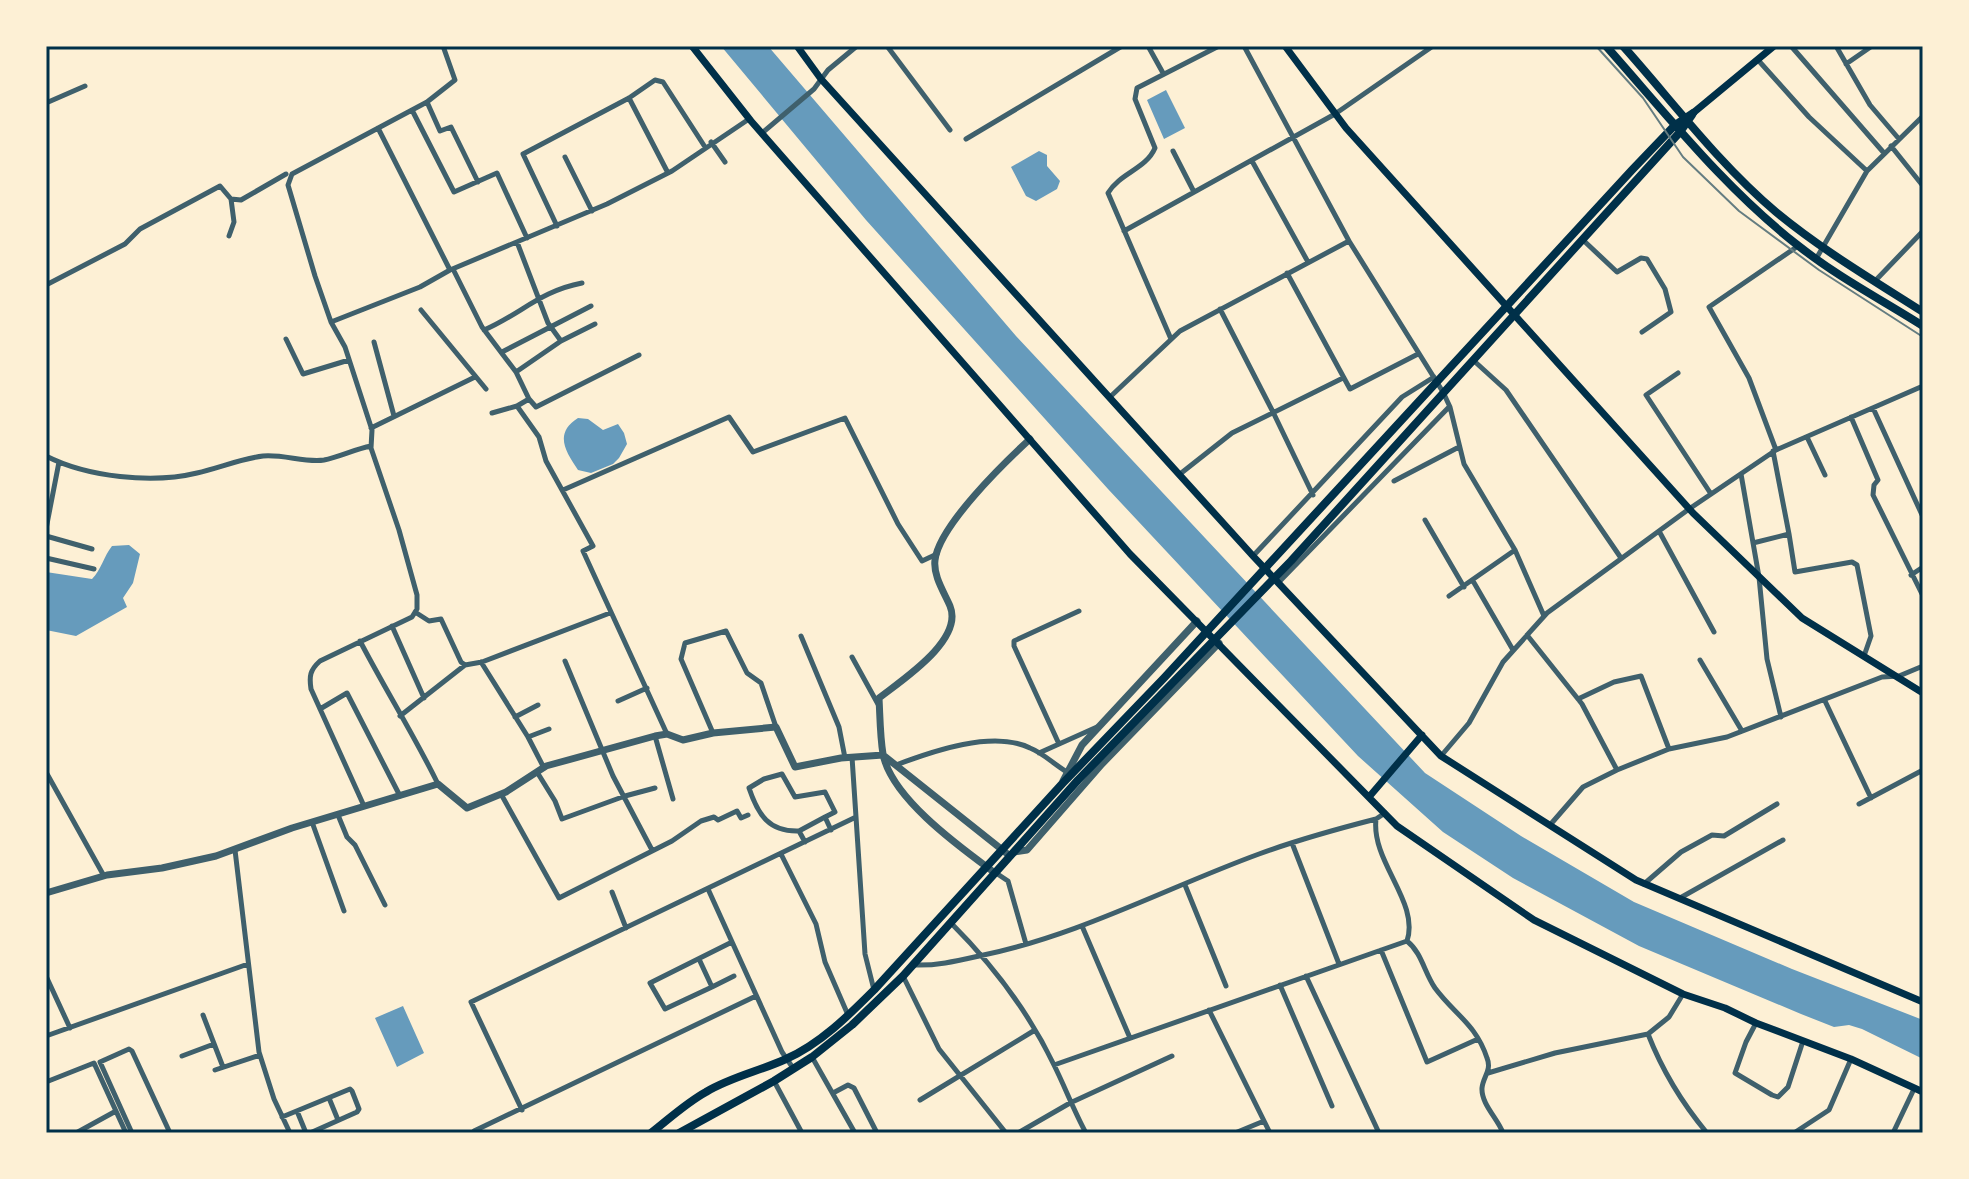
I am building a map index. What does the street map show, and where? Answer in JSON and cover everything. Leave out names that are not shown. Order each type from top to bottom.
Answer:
[{"type":"main road","points":[[692,46],[749,119],[1130,554],[1371,795],[1397,826],[1534,920],[1683,994],[1851,1059],[1923,1092]]},
{"type":"main road","points":[[797,46],[821,79],[1253,556],[1420,738],[1441,756],[1644,884],[1923,1002]]},
{"type":"main road","points":[[1286,46],[1335,114],[1689,509],[1802,618],[1923,693]]},
{"type":"main road","points":[[1606,46],[1732,188],[1798,246],[1923,326]]},
{"type":"main road","points":[[1623,46],[1685,121],[1774,211],[1822,248],[1923,312]]},
{"type":"main road","points":[[651,1133],[691,1101],[710,1090],[787,1059],[848,1016],[1062,784],[1291,561],[1677,128],[1774,46]]},
{"type":"main road","points":[[679,1133],[812,1057],[852,1025],[903,976],[1012,854],[1072,775],[1436,379],[1583,240],[1677,128]]},
{"type":"main road","points":[[1371,795],[1420,738]]},
{"type":"street","points":[[364,807],[311,689],[311,669],[320,661],[412,617],[417,595],[399,530],[380,479],[371,446],[371,428],[345,347],[331,322],[288,185],[292,174],[427,102],[455,80],[443,46]]},
{"type":"street","points":[[762,133],[814,89],[857,46]]},
{"type":"street","points":[[887,46],[950,130]]},
{"type":"street","points":[[966,139],[1122,46]]},
{"type":"street","points":[[1148,46],[1163,73]]},
{"type":"street","points":[[1171,339],[1108,193],[1115,182],[1151,158],[1155,148],[1135,99],[1137,88],[1219,46]]},
{"type":"street","points":[[1244,46],[1349,241],[1443,392],[1450,407],[1464,464],[1515,550],[1544,616]]},
{"type":"street","points":[[1124,231],[1335,114],[1433,46]]},
{"type":"street","points":[[1791,46],[1884,153]]},
{"type":"street","points":[[1836,46],[1870,105],[1899,139]]},
{"type":"street","points":[[1846,64],[1872,46]]},
{"type":"street","points":[[1758,60],[1809,117],[1867,171]]},
{"type":"street","points":[[557,226],[523,154],[629,98],[655,80],[663,82],[708,145],[725,162]]},
{"type":"street","points":[[46,103],[85,86]]},
{"type":"street","points":[[629,98],[668,173]]},
{"type":"street","points":[[427,102],[440,131],[451,127],[478,182]]},
{"type":"street","points":[[412,110],[454,192],[497,173],[527,238]]},
{"type":"street","points":[[1816,259],[1867,171],[1923,116]]},
{"type":"street","points":[[331,322],[420,287],[452,270],[592,211],[668,173],[749,119]]},
{"type":"street","points":[[378,128],[484,330],[516,372],[536,407],[583,380],[639,355]]},
{"type":"street","points":[[1891,146],[1923,186]]},
{"type":"street","points":[[1173,151],[1194,192]]},
{"type":"street","points":[[565,157],[592,211]]},
{"type":"street","points":[[1252,161],[1308,263]]},
{"type":"street","points":[[1917,177],[1923,172]]},
{"type":"street","points":[[231,199],[241,200],[286,174]]},
{"type":"street","points":[[46,285],[125,244],[140,229],[220,186],[231,199],[234,222],[229,236]]},
{"type":"street","points":[[1875,281],[1923,231]]},
{"type":"street","points":[[1583,240],[1617,272],[1641,258],[1647,259],[1665,289],[1671,312],[1642,332]]},
{"type":"street","points":[[1110,397],[1180,331],[1349,241]]},
{"type":"street","points":[[517,242],[537,298],[561,341]]},
{"type":"street","points":[[1798,246],[1709,307],[1749,378],[1774,450],[1795,572],[1852,562],[1857,565],[1871,636],[1863,657]]},
{"type":"street","points":[[1287,273],[1347,387],[1353,389],[1418,354]]},
{"type":"street","points":[[484,330],[537,298],[561,287],[582,283]]},
{"type":"street","points":[[502,352],[591,306]]},
{"type":"street","points":[[1220,309],[1313,495]]},
{"type":"street","points":[[421,310],[486,389]]},
{"type":"street","points":[[516,372],[561,341],[595,324]]},
{"type":"street","points":[[286,339],[303,374],[349,360]]},
{"type":"street","points":[[374,342],[394,416]]},
{"type":"street","points":[[1473,360],[1506,390],[1621,558]]},
{"type":"street","points":[[1678,373],[1646,395],[1711,494]]},
{"type":"street","points":[[371,428],[475,377]]},
{"type":"street","points":[[1180,474],[1232,433],[1343,378]]},
{"type":"street","points":[[1253,556],[1402,397],[1436,379]]},
{"type":"street","points":[[1441,756],[1469,723],[1503,662],[1544,616],[1774,450],[1923,386]]},
{"type":"street","points":[[492,413],[529,399]]},
{"type":"street","points":[[517,406],[539,437],[546,461],[593,546],[583,551],[667,734]]},
{"type":"street","points":[[1279,582],[1450,407]]},
{"type":"street","points":[[1873,408],[1923,517]]},
{"type":"street","points":[[563,490],[729,417],[753,452],[845,418],[898,524],[922,561],[937,554]]},
{"type":"street","points":[[1851,417],[1878,480],[1873,495],[1923,596]]},
{"type":"street","points":[[1806,436],[1825,475]]},
{"type":"street","points":[[1026,944],[1008,881],[914,806],[896,784],[883,755],[879,698],[924,662],[944,641],[953,626],[952,611],[937,578],[937,554],[958,517],[1030,439]]},
{"type":"street","points":[[46,456],[106,474],[158,476],[195,474],[228,463],[277,455],[322,461],[371,446]]},
{"type":"street","points":[[1394,481],[1459,447]]},
{"type":"street","points":[[46,529],[59,462]]},
{"type":"street","points":[[1741,473],[1759,577],[1767,659],[1781,717]]},
{"type":"street","points":[[1425,520],[1464,587]]},
{"type":"street","points":[[1658,531],[1714,632]]},
{"type":"street","points":[[1753,543],[1789,534]]},
{"type":"street","points":[[46,536],[92,549]]},
{"type":"street","points":[[1449,596],[1515,550]]},
{"type":"street","points":[[46,558],[94,569]]},
{"type":"street","points":[[1911,575],[1923,567]]},
{"type":"street","points":[[1473,581],[1513,650]]},
{"type":"street","points":[[1059,744],[1014,641],[1079,611]]},
{"type":"street","points":[[415,612],[429,621],[441,619],[465,665]]},
{"type":"street","points":[[400,716],[465,665],[481,662],[610,613]]},
{"type":"street","points":[[896,765],[960,745],[1000,741],[1029,747],[1072,775],[1082,745],[1197,621]]},
{"type":"street","points":[[392,626],[424,698]]},
{"type":"street","points":[[713,733],[681,659],[685,643],[726,631],[747,673],[761,683],[776,727],[795,767],[883,755],[1002,850],[1012,854],[1027,850],[1102,764],[1219,643]]},
{"type":"street","points":[[1527,635],[1578,699],[1617,770]]},
{"type":"street","points":[[801,636],[849,758],[865,954],[874,990]]},
{"type":"street","points":[[360,641],[438,784],[467,808],[501,794],[540,770],[655,736],[667,734],[683,740],[713,733],[776,727]]},
{"type":"street","points":[[852,657],[880,708]]},
{"type":"street","points":[[1700,660],[1742,731]]},
{"type":"street","points":[[565,661],[613,776],[652,850]]},
{"type":"street","points":[[481,662],[528,737],[562,819],[655,788]]},
{"type":"street","points":[[1550,825],[1583,787],[1617,770],[1669,749],[1727,737],[1882,677],[1899,676],[1923,666]]},
{"type":"street","points":[[1578,699],[1614,682],[1641,676],[1669,749]]},
{"type":"street","points":[[618,701],[647,688]]},
{"type":"street","points":[[320,709],[347,693],[400,796]]},
{"type":"street","points":[[1825,701],[1871,798]]},
{"type":"street","points":[[515,717],[538,705]]},
{"type":"street","points":[[1039,753],[1101,725]]},
{"type":"street","points":[[528,737],[549,729]]},
{"type":"street","points":[[655,736],[673,799]]},
{"type":"street","points":[[1859,804],[1923,770]]},
{"type":"street","points":[[46,772],[104,876]]},
{"type":"street","points":[[782,774],[795,797],[825,792],[835,812],[799,831],[783,832],[766,821],[755,805],[749,788],[782,774]]},
{"type":"street","points":[[46,893],[104,876],[162,868],[235,850],[312,822],[438,784]]},
{"type":"street","points":[[501,794],[559,898],[687,832],[701,821],[714,817],[718,820],[737,811],[741,818],[748,815]]},
{"type":"street","points":[[1644,884],[1681,852],[1712,835],[1724,836],[1777,804]]},
{"type":"street","points":[[913,965],[928,966],[983,955],[1082,926],[1259,854],[1376,819],[1385,813]]},
{"type":"street","points":[[338,815],[385,905]]},
{"type":"street","points":[[825,817],[831,830]]},
{"type":"street","points":[[522,1110],[471,1002],[856,817]]},
{"type":"street","points":[[1376,819],[1374,832],[1382,858],[1404,904],[1410,930],[1407,941]]},
{"type":"street","points":[[312,822],[344,911]]},
{"type":"street","points":[[799,831],[805,842]]},
{"type":"street","points":[[1679,898],[1783,840]]},
{"type":"street","points":[[1292,843],[1339,964]]},
{"type":"street","points":[[235,850],[260,1055],[290,1133]]},
{"type":"street","points":[[781,854],[816,924],[825,962],[848,1016]]},
{"type":"street","points":[[1185,885],[1226,986]]},
{"type":"street","points":[[708,889],[756,996],[794,1069]]},
{"type":"street","points":[[612,892],[626,928]]},
{"type":"street","points":[[950,922],[983,955],[1035,1030],[1086,1133]]},
{"type":"street","points":[[1082,926],[1130,1038]]},
{"type":"street","points":[[1054,1065],[1407,941]]},
{"type":"street","points":[[1407,941],[1417,949],[1436,990],[1458,1011],[1478,1039],[1489,1061],[1482,1088],[1487,1105],[1503,1133]]},
{"type":"street","points":[[732,942],[650,983],[665,1009],[734,976]]},
{"type":"street","points":[[1381,950],[1427,1062],[1478,1039]]},
{"type":"street","points":[[699,959],[712,987]]},
{"type":"street","points":[[46,1036],[248,964]]},
{"type":"street","points":[[46,976],[70,1028]]},
{"type":"street","points":[[903,976],[939,1049],[1006,1133]]},
{"type":"street","points":[[1306,976],[1379,1133]]},
{"type":"street","points":[[1280,985],[1332,1106]]},
{"type":"street","points":[[1488,1073],[1555,1053],[1648,1034],[1669,1017],[1683,994]]},
{"type":"street","points":[[474,1133],[756,996]]},
{"type":"street","points":[[1209,1010],[1270,1133]]},
{"type":"street","points":[[203,1015],[223,1067]]},
{"type":"street","points":[[1756,1023],[1735,1073],[1772,1095],[1778,1097],[1788,1087],[1804,1040]]},
{"type":"street","points":[[920,1100],[1035,1030]]},
{"type":"street","points":[[1648,1034],[1657,1058],[1684,1105],[1707,1133]]},
{"type":"street","points":[[182,1056],[214,1044]]},
{"type":"street","points":[[132,1133],[100,1062],[129,1049],[170,1133]]},
{"type":"street","points":[[215,1070],[260,1055]]},
{"type":"street","points":[[1018,1133],[1070,1103],[1172,1056]]},
{"type":"street","points":[[812,1057],[855,1133]]},
{"type":"street","points":[[1794,1133],[1829,1110],[1851,1059]]},
{"type":"street","points":[[46,1082],[94,1063],[126,1133]]},
{"type":"street","points":[[774,1081],[802,1133]]},
{"type":"street","points":[[833,1093],[848,1085],[854,1088],[877,1133]]},
{"type":"street","points":[[282,1117],[350,1089],[359,1109],[308,1133],[297,1111]]},
{"type":"street","points":[[1893,1133],[1914,1089]]},
{"type":"street","points":[[329,1098],[338,1120]]},
{"type":"street","points":[[76,1133],[116,1111]]},
{"type":"street","points":[[1235,1133],[1264,1121]]},
{"type":"water","points":[[721,46],[768,46],[1016,336],[1425,773],[1521,836],[1634,902],[1923,1020],[1923,1059],[1862,1029],[1849,1025],[1834,1027],[1639,946],[1513,878],[1443,832],[1358,756],[1108,489],[866,220]]},
{"type":"water","points":[[1166,90],[1185,128],[1164,139],[1147,100]]},
{"type":"water","points":[[1039,151],[1047,155],[1047,166],[1060,181],[1057,189],[1036,201],[1026,196],[1011,167]]},
{"type":"water","points":[[578,418],[588,419],[603,430],[618,424],[627,444],[613,464],[591,473],[578,470],[566,449],[564,436]]},
{"type":"water","points":[[129,545],[140,554],[133,583],[123,598],[127,607],[76,636],[46,630],[46,572],[92,579],[112,546]]},
{"type":"water","points":[[403,1006],[424,1053],[397,1067],[375,1018]]},
{"type":"tram line","points":[[1596,46],[1643,98],[1683,157],[1739,211],[1819,270],[1923,337]]}]
